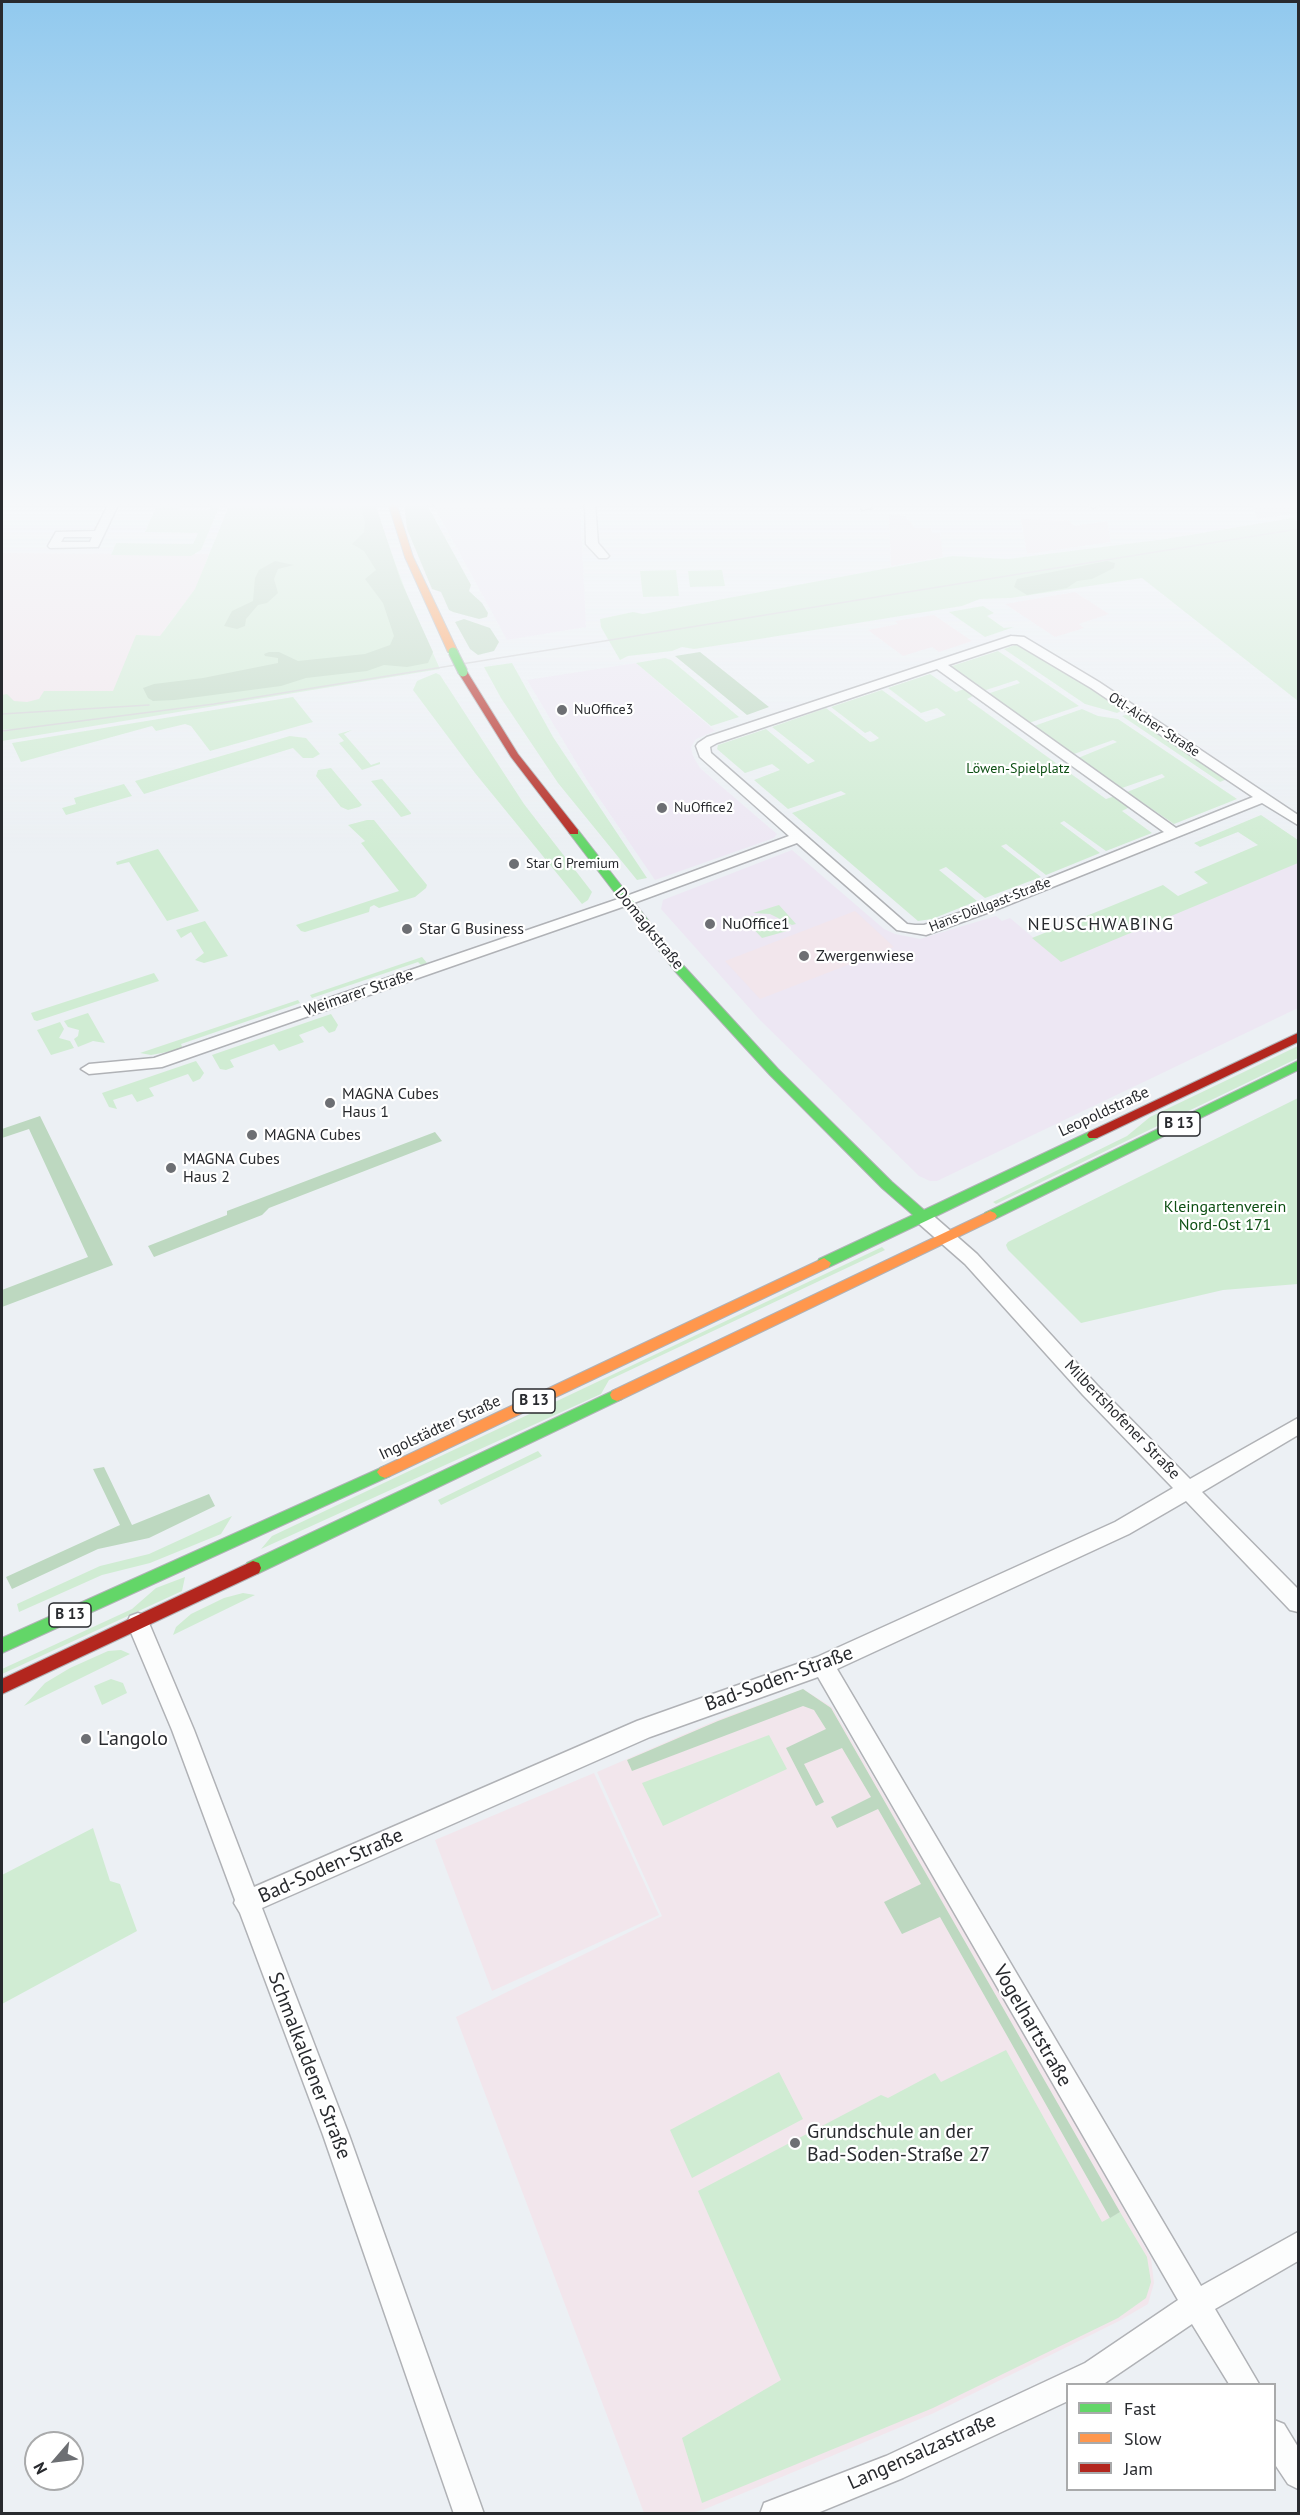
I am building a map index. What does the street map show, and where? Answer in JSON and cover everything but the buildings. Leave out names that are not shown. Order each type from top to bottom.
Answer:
[{"type":"main road","name":"Domagkstraße","points":[[439,620],[463,672],[514,755],[678,967],[745,1042],[887,1185],[923,1217]]},
{"type":"main road","name":"Leopoldstraße","points":[[923,1217],[1299,1037]]},
{"type":"main road","name":"B 13","points":[[2,1687],[138,1623],[199,1583],[693,1358],[1299,1065]]},
{"type":"main road","name":"Ingolstädter Straße","points":[[2,1646],[236,1541],[923,1217]]},
{"type":"main road","points":[[199,1583],[236,1541]]},
{"type":"street","name":"Otl-Aicher-Straße","points":[[799,837],[712,761],[705,754],[703,746],[712,740],[1011,640],[1026,641],[1299,821]]},
{"type":"street","points":[[938,664],[1174,833]]},
{"type":"street","name":"Hans-Döllgast-Straße","points":[[799,837],[902,927],[926,930],[1263,798]]},
{"type":"street","points":[[626,901],[799,837]]},
{"type":"street","name":"Weimarer Straße","points":[[89,1068],[156,1063],[626,901]]},
{"type":"street","name":"Domagkstraße","points":[[923,1217],[946,1237]]},
{"type":"street","name":"Milbertshofener Straße","points":[[946,1237],[1010,1299],[1090,1390],[1299,1603]]},
{"type":"street","name":"Bad-Soden-Straße","points":[[246,1903],[645,1728],[823,1665],[1122,1528],[1299,1426]]},
{"type":"street","name":"Schmalkaldener Straße","points":[[138,1623],[183,1730],[246,1903],[336,2135],[469,2514]]},
{"type":"street","name":"Vogelhartstraße","points":[[823,1665],[1140,2211],[1244,2383]]},
{"type":"street","name":"Langensalzastraße","points":[[1073,2383],[1095,2373],[1197,2304],[1299,2246]]},
{"type":"street","name":"Langensalzastraße","points":[[775,2514],[893,2468],[1066,2386]]},
{"type":"street","points":[[1276,2436],[1299,2474]]},
{"type":"shaded area","points":[[2,620],[172,620],[164,630],[154,699],[2,708]]},
{"type":"shaded area","points":[[496,620],[586,620],[586,627],[507,640]]},
{"type":"shaded area","points":[[942,620],[972,641],[939,652],[932,647],[903,656],[868,630],[898,624],[895,621]]},
{"type":"shaded area","points":[[1030,620],[1090,620],[1079,624],[1084,628],[1055,637]]},
{"type":"shaded area","points":[[636,663],[715,731],[696,739],[691,747],[693,756],[700,768],[777,834],[774,838],[655,880],[588,782],[527,680]]},
{"type":"shaded area","points":[[792,850],[884,929],[895,934],[920,939],[996,916],[1002,921],[1010,918],[1061,961],[1295,860],[1298,863],[1298,1008],[937,1181],[930,1181],[919,1176],[760,1020],[661,909],[663,900]]},
{"type":"shaded area","name":"Zwergenwiese","points":[[855,911],[894,947],[760,999],[725,961]]},
{"type":"shaded area","name":"Grundschule an der Bad-Soden-Straße 27","points":[[803,1689],[832,1707],[1022,2028],[1151,2258],[1154,2283],[1148,2304],[1119,2321],[934,2413],[703,2510],[691,2513],[644,2513],[456,2017],[662,1916],[597,1772],[717,1720]]},
{"type":"shaded area","points":[[594,1773],[659,1915],[492,1991],[435,1840]]},
{"type":"green space","points":[[172,620],[418,620],[440,669],[2,741],[2,732],[11,729],[2,730],[2,695],[7,694],[14,701],[27,702],[39,699],[44,691],[113,691],[136,635],[160,636]]},
{"type":"green space","points":[[227,620],[246,620],[245,626],[237,629],[224,626]]},
{"type":"green space","points":[[389,620],[419,620],[433,652],[428,663],[407,667],[384,665],[367,671],[306,678],[281,686],[175,700],[153,701],[148,698],[143,688],[154,684],[203,678],[278,663],[278,658],[265,656],[264,654],[269,652],[279,652],[298,661],[365,654],[390,645],[394,636]]},
{"type":"green space","points":[[468,620],[490,628],[499,642],[494,651],[478,655],[470,649],[455,622]]},
{"type":"green space","points":[[600,620],[874,620],[694,649],[682,647],[672,651],[628,656],[620,660],[601,627]]},
{"type":"green space","points":[[961,620],[993,620],[1004,628],[1014,627],[985,637]]},
{"type":"green space","points":[[1196,620],[1298,620],[1298,701]]},
{"type":"green space","points":[[1020,643],[1123,710],[1117,713],[1085,704],[1004,649]]},
{"type":"green space","points":[[998,651],[1079,706],[1029,723],[987,694],[1020,683],[1017,680],[983,691],[949,667]]},
{"type":"green space","points":[[700,652],[769,707],[747,715],[675,656]]},
{"type":"green space","points":[[665,658],[671,660],[739,717],[711,726],[636,663]]},
{"type":"green space","points":[[512,663],[553,737],[647,878],[637,880],[558,783],[501,698],[484,667]]},
{"type":"green space","points":[[436,673],[440,675],[524,804],[592,892],[588,900],[582,904],[475,773],[413,690],[417,681]]},
{"type":"green space","name":"Löwen-Spielplatz","points":[[930,674],[956,692],[964,689],[973,696],[967,699],[1106,799],[1115,796],[1130,807],[1122,811],[1152,833],[1106,851],[1064,821],[1060,823],[1100,853],[1046,875],[1006,844],[1001,846],[1041,877],[985,898],[946,867],[939,870],[977,901],[932,919],[918,921],[792,813],[846,794],[841,791],[788,809],[754,780],[780,770],[772,764],[745,773],[717,749],[718,745],[766,729],[808,764],[815,761],[772,727],[826,708],[870,742],[874,741],[879,738],[870,731],[865,733],[831,707],[882,690],[926,722],[946,715],[937,708],[921,713],[888,688]]},
{"type":"green space","points":[[293,697],[313,722],[210,751],[191,726],[185,724],[156,731],[152,726],[21,762],[12,743]]},
{"type":"green space","points":[[1082,709],[1098,716],[1118,719],[1237,799],[1174,824],[1127,792],[1165,777],[1162,774],[1122,788],[1078,758],[1117,742],[1113,740],[1074,754],[1034,726]]},
{"type":"green space","points":[[1129,714],[1227,779],[1220,782],[1122,716]]},
{"type":"green space","points":[[352,730],[344,734],[371,765],[380,762],[380,764],[362,770],[339,743],[344,741],[338,734]]},
{"type":"green space","points":[[290,736],[306,738],[320,754],[313,758],[303,758],[293,748],[144,794],[135,781]]},
{"type":"green space","points":[[331,768],[362,805],[348,810],[341,807],[316,776],[318,770]]},
{"type":"green space","points":[[382,779],[411,814],[401,817],[371,781]]},
{"type":"green space","points":[[124,784],[132,796],[66,815],[62,808],[76,804],[74,798]]},
{"type":"green space","points":[[1261,815],[1298,840],[1298,863],[1061,962],[1032,938],[1163,885],[1178,896],[1208,883],[1194,872],[1258,845],[1238,832],[1200,847],[1194,843]]},
{"type":"green space","points":[[374,820],[427,885],[426,888],[415,897],[379,908],[374,905],[370,907],[369,912],[305,932],[301,931],[296,925],[399,891],[361,843],[365,841],[348,825]]},
{"type":"green space","points":[[158,849],[199,911],[167,921],[129,862],[117,865],[116,862]]},
{"type":"green space","points":[[779,905],[796,924],[792,925],[770,914],[753,913]]},
{"type":"green space","points":[[748,916],[762,918],[787,931],[762,938],[744,919]]},
{"type":"green space","points":[[205,921],[228,956],[204,963],[195,960],[204,953],[191,932],[181,938],[176,930]]},
{"type":"green space","points":[[422,957],[427,963],[421,965],[418,962],[312,998],[310,995]]},
{"type":"green space","points":[[154,973],[159,981],[37,1021],[31,1013]]},
{"type":"green space","points":[[298,1000],[300,1003],[181,1044],[183,1049],[151,1055],[140,1053]]},
{"type":"green space","points":[[88,1013],[105,1043],[93,1041],[78,1047],[74,1039],[78,1036],[79,1030],[68,1027],[64,1021]]},
{"type":"green space","points":[[331,1014],[338,1025],[335,1031],[329,1033],[323,1026],[299,1035],[304,1042],[279,1051],[274,1044],[230,1060],[234,1067],[226,1070],[220,1069],[212,1055]]},
{"type":"green space","points":[[60,1022],[64,1029],[59,1038],[70,1041],[74,1048],[51,1055],[37,1030]]},
{"type":"green space","points":[[1298,1046],[1298,1058],[996,1204],[993,1202],[1127,1136],[1150,1117]]},
{"type":"green space","points":[[196,1061],[204,1073],[200,1079],[193,1082],[188,1074],[149,1088],[154,1096],[137,1102],[132,1094],[113,1100],[117,1109],[109,1107],[102,1093]]},
{"type":"green space","name":"Kleingartenverein Nord-Ost 171","points":[[1298,1098],[1298,1284],[1223,1290],[1081,1323],[1008,1250],[1006,1245],[1008,1242]]},
{"type":"green space","points":[[40,1116],[113,1265],[2,1307],[2,1290],[88,1257],[29,1129],[2,1138],[2,1129]]},
{"type":"green space","points":[[435,1132],[442,1141],[269,1208],[262,1215],[154,1257],[148,1246],[227,1215],[227,1211]]},
{"type":"green space","points":[[882,1247],[885,1250],[609,1380],[601,1394],[261,1549],[272,1536]]},
{"type":"green space","points":[[538,1451],[542,1456],[441,1505],[438,1500]]},
{"type":"green space","points":[[104,1467],[132,1525],[209,1494],[215,1506],[149,1538],[98,1549],[12,1589],[6,1577],[120,1525],[93,1469]]},
{"type":"green space","points":[[232,1516],[221,1534],[150,1563],[102,1575],[19,1612],[17,1604],[100,1566],[149,1554]]},
{"type":"green space","points":[[185,1577],[182,1591],[2,1674],[2,1669],[132,1609],[156,1588]]},
{"type":"green space","points":[[243,1593],[255,1595],[173,1635],[176,1627],[191,1614],[224,1598]]},
{"type":"green space","points":[[121,1650],[130,1654],[24,1706],[45,1683],[70,1668],[108,1651]]},
{"type":"green space","points":[[111,1679],[123,1683],[127,1693],[102,1705],[94,1686]]},
{"type":"green space","points":[[803,1689],[831,1708],[1120,2212],[1110,2218],[940,1917],[902,1934],[884,1902],[921,1884],[878,1809],[837,1828],[831,1817],[871,1797],[842,1748],[804,1764],[824,1802],[816,1806],[786,1748],[826,1729],[814,1710],[803,1706],[632,1771],[627,1760],[718,1721]]},
{"type":"green space","points":[[769,1735],[787,1769],[663,1826],[642,1783]]},
{"type":"green space","points":[[93,1828],[110,1881],[120,1884],[137,1931],[2,2004],[2,1875]]},
{"type":"green space","points":[[1006,2050],[1102,2222],[1120,2212],[1147,2257],[1151,2282],[1146,2298],[1118,2318],[933,2408],[702,2503],[682,2438],[781,2380],[698,2191],[881,2095],[888,2098],[935,2073],[941,2082]]},
{"type":"green space","points":[[779,2072],[803,2119],[692,2178],[670,2130]]},
{"type":"tram line","points":[[2,731],[214,704],[732,620]]},
{"type":"tram line","points":[[2,714],[149,705]]},
{"type":"traffic: fast","points":[[453,652],[463,672]]},
{"type":"traffic: fast","points":[[574,832],[678,967],[774,1072],[887,1185],[923,1217]]},
{"type":"traffic: fast","points":[[990,1216],[1298,1065]]},
{"type":"traffic: fast","points":[[824,1263],[1093,1135]]},
{"type":"traffic: fast","points":[[253,1568],[617,1395]]},
{"type":"traffic: fast","points":[[2,1646],[385,1472]]},
{"type":"traffic: slow","points":[[438,620],[453,652]]},
{"type":"traffic: slow","points":[[617,1395],[990,1216]]},
{"type":"traffic: slow","points":[[385,1472],[824,1263]]},
{"type":"traffic: jam","points":[[463,672],[514,755],[574,832]]},
{"type":"traffic: jam","points":[[1093,1135],[1298,1037]]},
{"type":"traffic: jam","points":[[2,1687],[253,1568]]},
{"type":"place","name":"NuOffice3","points":[[562,710]]},
{"type":"place","name":"NuOffice2","points":[[662,808]]},
{"type":"place","name":"Star G Premium","points":[[514,864]]},
{"type":"place","name":"NuOffice1","points":[[710,924]]},
{"type":"place","name":"Star G Business","points":[[407,929]]},
{"type":"place","name":"Zwergenwiese","points":[[804,956]]},
{"type":"place","name":"MAGNA Cubes Haus 1","points":[[330,1103]]},
{"type":"place","name":"MAGNA Cubes","points":[[252,1135]]},
{"type":"place","name":"MAGNA Cubes Haus 2","points":[[171,1168]]},
{"type":"place","name":"L'angolo","points":[[86,1739]]},
{"type":"place","name":"Grundschule an der Bad-Soden-Straße 27","points":[[795,2143]]},
{"type":"district","name":"NEUSCHWABING","points":[[1101,925]]}]
